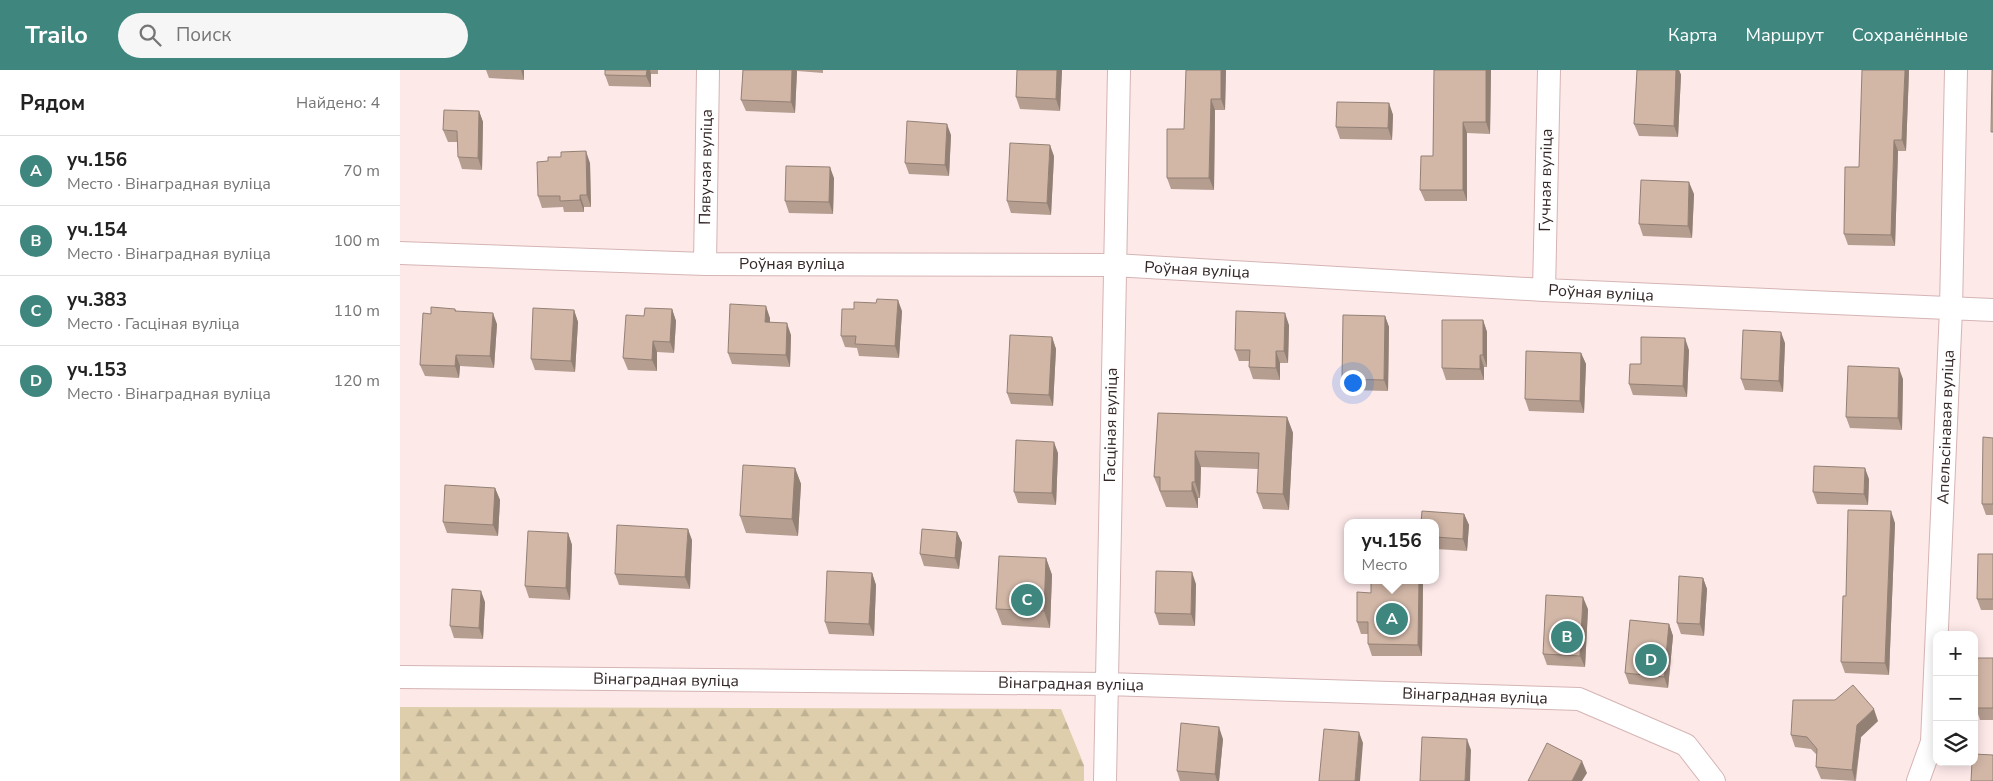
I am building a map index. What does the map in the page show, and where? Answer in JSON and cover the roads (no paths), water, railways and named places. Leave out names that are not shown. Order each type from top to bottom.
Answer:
[{"type":"street","name":"Пявучая вуліца","points":[[704,264],[708,70]]},
{"type":"street","name":"Гасціная вуліца","points":[[1105,781],[1119,70]]},
{"type":"street","name":"Гучная вуліца","points":[[1544,290],[1549,70]]},
{"type":"street","name":"Апельсінавая вуліца","points":[[1918,781],[1932,742],[1950,309],[1956,70]]},
{"type":"street","name":"Роўная вуліца","points":[[400,253],[704,264],[1114,265],[1544,290],[1993,310]]},
{"type":"street","name":"Вінаградная вуліца","points":[[400,677],[1106,684],[1579,700],[1686,745],[1714,781]]},
{"type":"place","name":"уч.383","points":[[1027,600]]},
{"type":"place","name":"уч.156","points":[[1392,619]]},
{"type":"place","name":"уч.154","points":[[1567,637]]},
{"type":"place","name":"уч.153","points":[[1651,660]]}]
